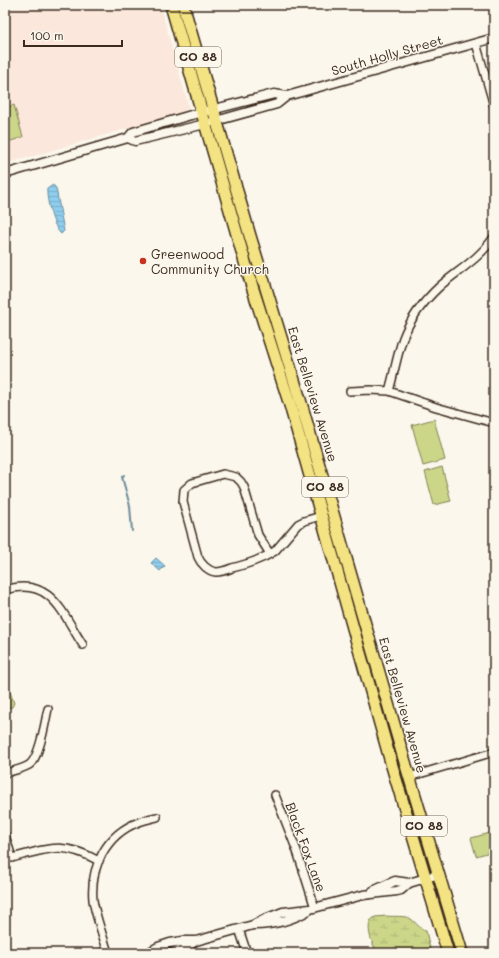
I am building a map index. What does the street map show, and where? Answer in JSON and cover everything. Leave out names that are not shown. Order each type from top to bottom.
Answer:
[{"type":"main road","name":"East Belleview Avenue","points":[[171,5],[202,112],[211,123],[250,236],[301,403],[462,953]]},
{"type":"main road","name":"East Belleview Avenue","points":[[183,5],[213,109],[211,123],[255,295],[290,405],[392,766],[448,953]]},
{"type":"street","name":"South Holly Street","points":[[128,138],[135,141],[211,123],[277,104],[287,96],[494,38]]},
{"type":"street","points":[[476,43],[494,106]]},
{"type":"street","name":"South Holly Street","points":[[5,174],[128,138],[133,132],[202,112],[274,94],[287,96]]},
{"type":"street","points":[[389,392],[402,339],[419,309],[438,288],[485,249],[494,237]]},
{"type":"street","points":[[350,391],[372,390],[389,392],[494,423]]},
{"type":"street","points":[[270,554],[258,535],[244,487],[236,477],[223,474],[192,483],[184,490],[183,502],[198,557],[205,567],[212,571],[219,572],[254,562],[270,554],[282,543],[298,524],[321,516]]},
{"type":"street","points":[[5,590],[23,586],[31,587],[42,591],[54,599],[83,645]]},
{"type":"street","points":[[5,773],[27,766],[33,762],[37,753],[48,709]]},
{"type":"street","points":[[410,777],[494,752]]},
{"type":"street","name":"Black Fox Lane","points":[[275,795],[297,851],[313,908]]},
{"type":"street","points":[[108,953],[94,902],[93,883],[98,861],[104,851],[123,830],[138,822],[157,817]]},
{"type":"street","points":[[5,835],[12,858],[44,849],[58,847],[78,851],[98,861]]},
{"type":"street","points":[[148,953],[158,947],[170,943],[196,941],[253,925],[266,925],[282,922],[313,908],[363,895],[397,892],[409,883],[439,874]]},
{"type":"street","points":[[240,929],[247,953]]},
{"type":"street","points":[[172,953],[187,947],[196,941]]},
{"type":"shaded area","points":[[5,5],[160,5],[189,108],[181,113],[5,164]]},
{"type":"green space","points":[[14,105],[23,137],[5,143],[5,108]]},
{"type":"green space","points":[[434,419],[445,460],[423,466],[412,425]]},
{"type":"green space","points":[[442,467],[451,501],[434,505],[425,472]]},
{"type":"green space","points":[[5,690],[10,692],[14,703],[12,707],[5,709]]},
{"type":"green space","points":[[494,832],[494,851],[476,856],[471,838]]},
{"type":"green space","points":[[386,916],[409,918],[421,929],[426,931],[431,953],[377,953],[372,941],[369,925],[370,921],[375,917]]},
{"type":"water","points":[[53,185],[56,188],[64,231],[61,234],[55,225],[48,199],[47,189]]},
{"type":"water","points":[[156,558],[165,566],[160,571],[151,563]]},
{"type":"waterway","points":[[124,475],[122,477],[130,506],[132,531]]},
{"type":"place","name":"Greenwood Community Church","points":[[143,261]]}]
